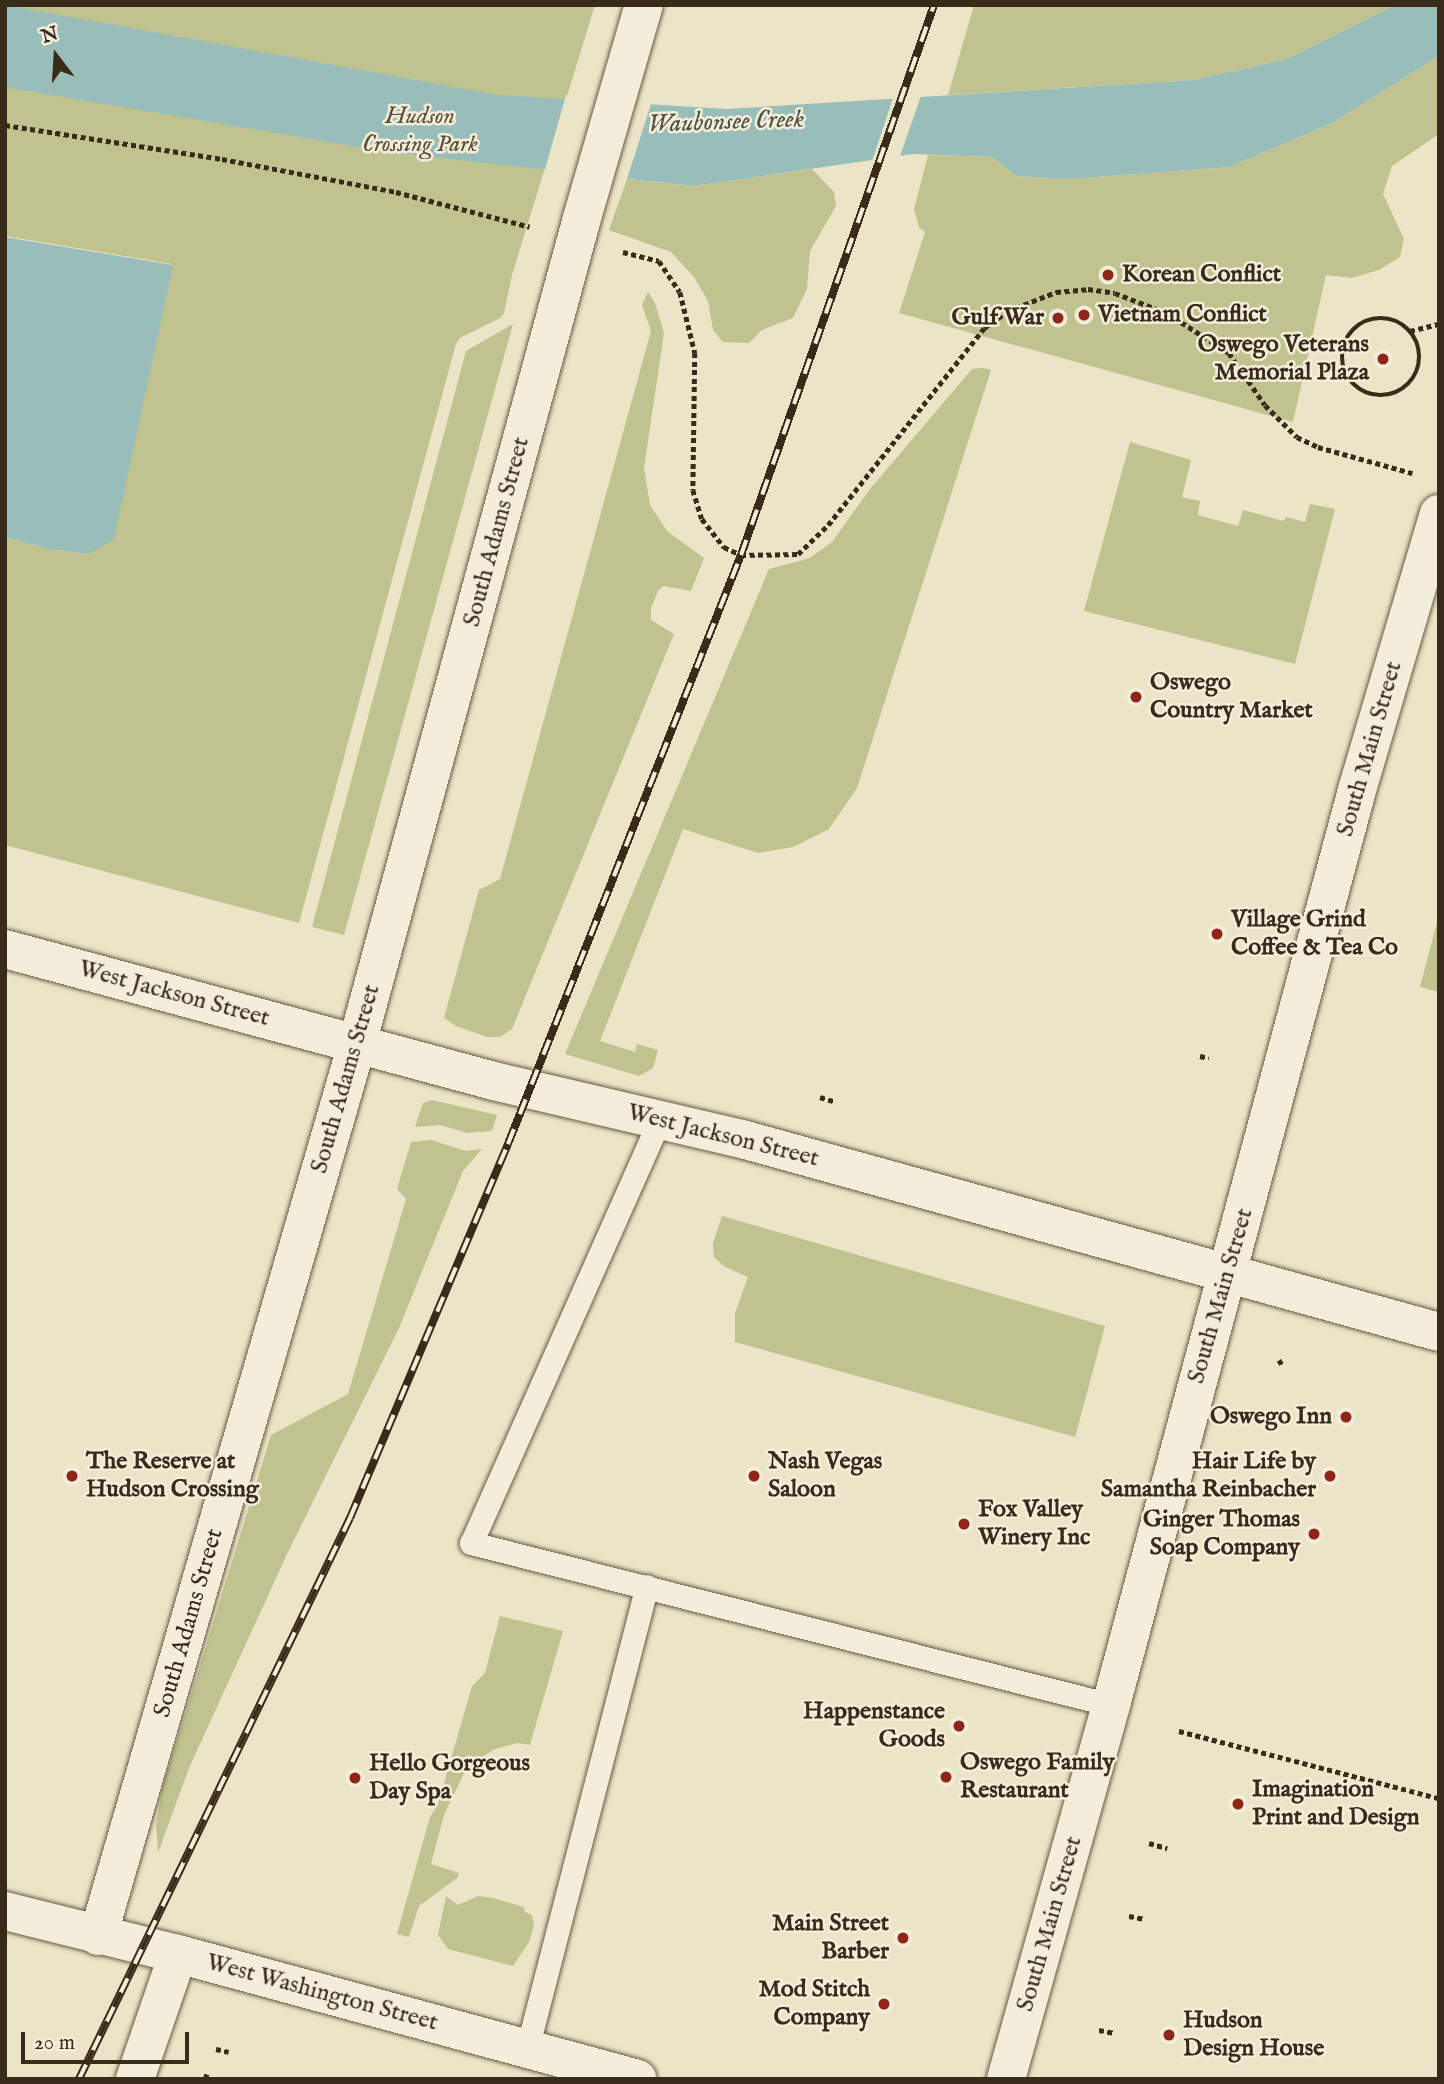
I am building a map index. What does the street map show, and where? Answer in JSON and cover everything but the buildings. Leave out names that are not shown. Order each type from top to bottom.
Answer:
[{"type":"street","name":"South Adams Street","points":[[98,1936],[357,1044],[582,218],[644,5]]},
{"type":"street","name":"South Main Street","points":[[1006,2079],[1111,1705],[1357,790],[1439,514]]},
{"type":"street","name":"West Jackson Street","points":[[5,949],[494,1081],[742,1139],[1439,1332]]},
{"type":"street","name":"West Washington Street","points":[[5,1911],[178,1954],[637,2079]]},
{"type":"street","points":[[135,2079],[178,1954]]},
{"type":"lane","points":[[660,1119],[471,1543],[1111,1705]]},
{"type":"lane","points":[[527,2049],[648,1586]]},
{"type":"path","points":[[5,125],[222,159],[383,190],[534,229]]},
{"type":"path","points":[[617,250],[659,261],[680,292],[695,353],[693,490],[702,519],[724,547],[741,555],[798,554],[828,525],[984,328],[1008,311],[1056,292],[1088,289],[1115,292],[1167,313],[1229,353],[1265,405],[1297,437],[1318,447],[1353,454],[1416,474]]},
{"type":"path","points":[[1388,319],[1410,331],[1420,355],[1419,368],[1404,389],[1380,396],[1368,394],[1347,378],[1342,353],[1353,330],[1363,323],[1388,319]]},
{"type":"path","points":[[1410,331],[1424,325],[1439,324]]},
{"type":"path","points":[[1200,1056],[1209,1058]]},
{"type":"path","points":[[820,1097],[833,1101]]},
{"type":"path","points":[[1279,1360],[1283,1366]]},
{"type":"path","points":[[1230,1545],[1251,1550]]},
{"type":"path","points":[[1179,1731],[1439,1798]]},
{"type":"path","points":[[1149,1843],[1167,1848]]},
{"type":"path","points":[[1129,1916],[1145,1919]]},
{"type":"path","points":[[1099,2030],[1115,2033]]},
{"type":"path","points":[[216,2049],[229,2052]]},
{"type":"green space","name":"Hudson Crossing Park","points":[[5,5],[595,5],[512,275],[504,313],[500,318],[460,338],[456,344],[299,923],[5,845],[5,537],[49,549],[89,554],[172,264],[5,236]]},
{"type":"green space","points":[[974,5],[1395,5],[1287,59],[1194,80],[948,95]]},
{"type":"green space","points":[[1439,56],[1439,134],[1392,166],[1383,194],[1404,239],[1400,257],[1379,270],[1351,278],[1326,275],[1293,422],[899,313],[925,232],[919,227],[914,209],[928,155],[993,157],[1016,176],[1069,179],[1230,167],[1334,122]]},
{"type":"green space","points":[[812,169],[834,192],[836,206],[810,251],[807,289],[793,318],[762,330],[749,343],[723,342],[713,330],[708,301],[694,277],[671,252],[609,230],[627,179],[693,186]]},
{"type":"green space","points":[[648,292],[655,303],[664,333],[644,468],[650,505],[667,531],[704,558],[691,591],[663,586],[658,591],[651,608],[651,620],[674,634],[512,1029],[500,1037],[487,1037],[456,1026],[444,1018],[479,890],[500,879],[651,331],[642,305]]},
{"type":"green space","points":[[513,324],[344,935],[312,927],[466,351]]},
{"type":"green space","points":[[972,369],[991,370],[857,788],[829,829],[793,847],[758,853],[683,829],[600,1041],[635,1052],[637,1044],[658,1050],[653,1068],[639,1076],[565,1054],[769,569],[810,558],[832,542],[870,489]]},
{"type":"green space","points":[[1130,442],[1191,460],[1182,497],[1200,501],[1198,515],[1238,526],[1243,510],[1284,521],[1286,517],[1305,522],[1310,504],[1335,509],[1295,664],[1084,611]]},
{"type":"green space","points":[[1439,915],[1439,992],[1420,987]]},
{"type":"green space","points":[[432,1100],[497,1115],[492,1131],[467,1133],[440,1125],[415,1127],[423,1103]]},
{"type":"green space","points":[[431,1140],[466,1151],[482,1149],[463,1171],[399,1328],[288,1552],[189,1768],[158,1853],[156,1824],[162,1789],[271,1435],[348,1394],[406,1199],[397,1189],[411,1142]]},
{"type":"green space","points":[[722,1216],[1105,1326],[1075,1437],[735,1342],[735,1313],[748,1277],[725,1267],[714,1257],[713,1243]]},
{"type":"green space","points":[[500,1616],[563,1631],[530,1745],[517,1743],[495,1749],[468,1765],[444,1815],[431,1864],[459,1873],[457,1878],[419,1906],[409,1937],[397,1934],[430,1817],[438,1804],[472,1686],[485,1673]]},
{"type":"green space","points":[[446,1896],[458,1905],[478,1896],[493,1898],[524,1907],[525,1912],[532,1915],[534,1926],[529,1942],[513,1966],[448,1949],[438,1935]]},
{"type":"water","name":"Waubonsee Creek","points":[[5,5],[498,95],[727,109],[1194,80],[1287,59],[1395,5],[1439,5],[1439,56],[1334,122],[1230,167],[1069,179],[1016,176],[993,157],[913,154],[693,186],[387,152],[5,87]]},
{"type":"water","points":[[5,237],[173,265],[114,539],[89,554],[49,549],[5,537]]},
{"type":"pier","points":[[922,93],[899,159],[871,164],[894,95]]},
{"type":"pier","points":[[566,95],[652,101],[626,182],[544,173]]},
{"type":"railway","points":[[79,2079],[350,1518],[508,1144],[741,555],[934,5]]},
{"type":"place","name":"Korean Conflict","points":[[1108,275]]},
{"type":"place","name":"Vietnam Conflict","points":[[1084,315]]},
{"type":"place","name":"Gulf War","points":[[1058,318]]},
{"type":"place","name":"Oswego Veterans Memorial Plaza","points":[[1383,359]]},
{"type":"place","name":"Oswego Country Market","points":[[1136,697]]},
{"type":"place","name":"Village Grind Coffee & Tea Co","points":[[1217,934]]},
{"type":"place","name":"Oswego Inn","points":[[1346,1417]]},
{"type":"place","name":"The Reserve at Hudson Crossing","points":[[72,1476]]},
{"type":"place","name":"Nash Vegas Saloon","points":[[754,1476]]},
{"type":"place","name":"Hair Life by Samantha Reinbacher","points":[[1330,1476]]},
{"type":"place","name":"Fox Valley Winery Inc","points":[[964,1524]]},
{"type":"place","name":"Ginger Thomas Soap Company","points":[[1314,1534]]},
{"type":"place","name":"Happenstance Goods","points":[[959,1726]]},
{"type":"place","name":"Oswego Family Restaurant","points":[[946,1777]]},
{"type":"place","name":"Hello Gorgeous Day Spa","points":[[355,1778]]},
{"type":"place","name":"Imagination Print and Design","points":[[1238,1804]]},
{"type":"place","name":"Main Street Barber","points":[[903,1938]]},
{"type":"place","name":"Mod Stitch Company","points":[[884,2004]]},
{"type":"place","name":"Hudson Design House","points":[[1169,2035]]}]
